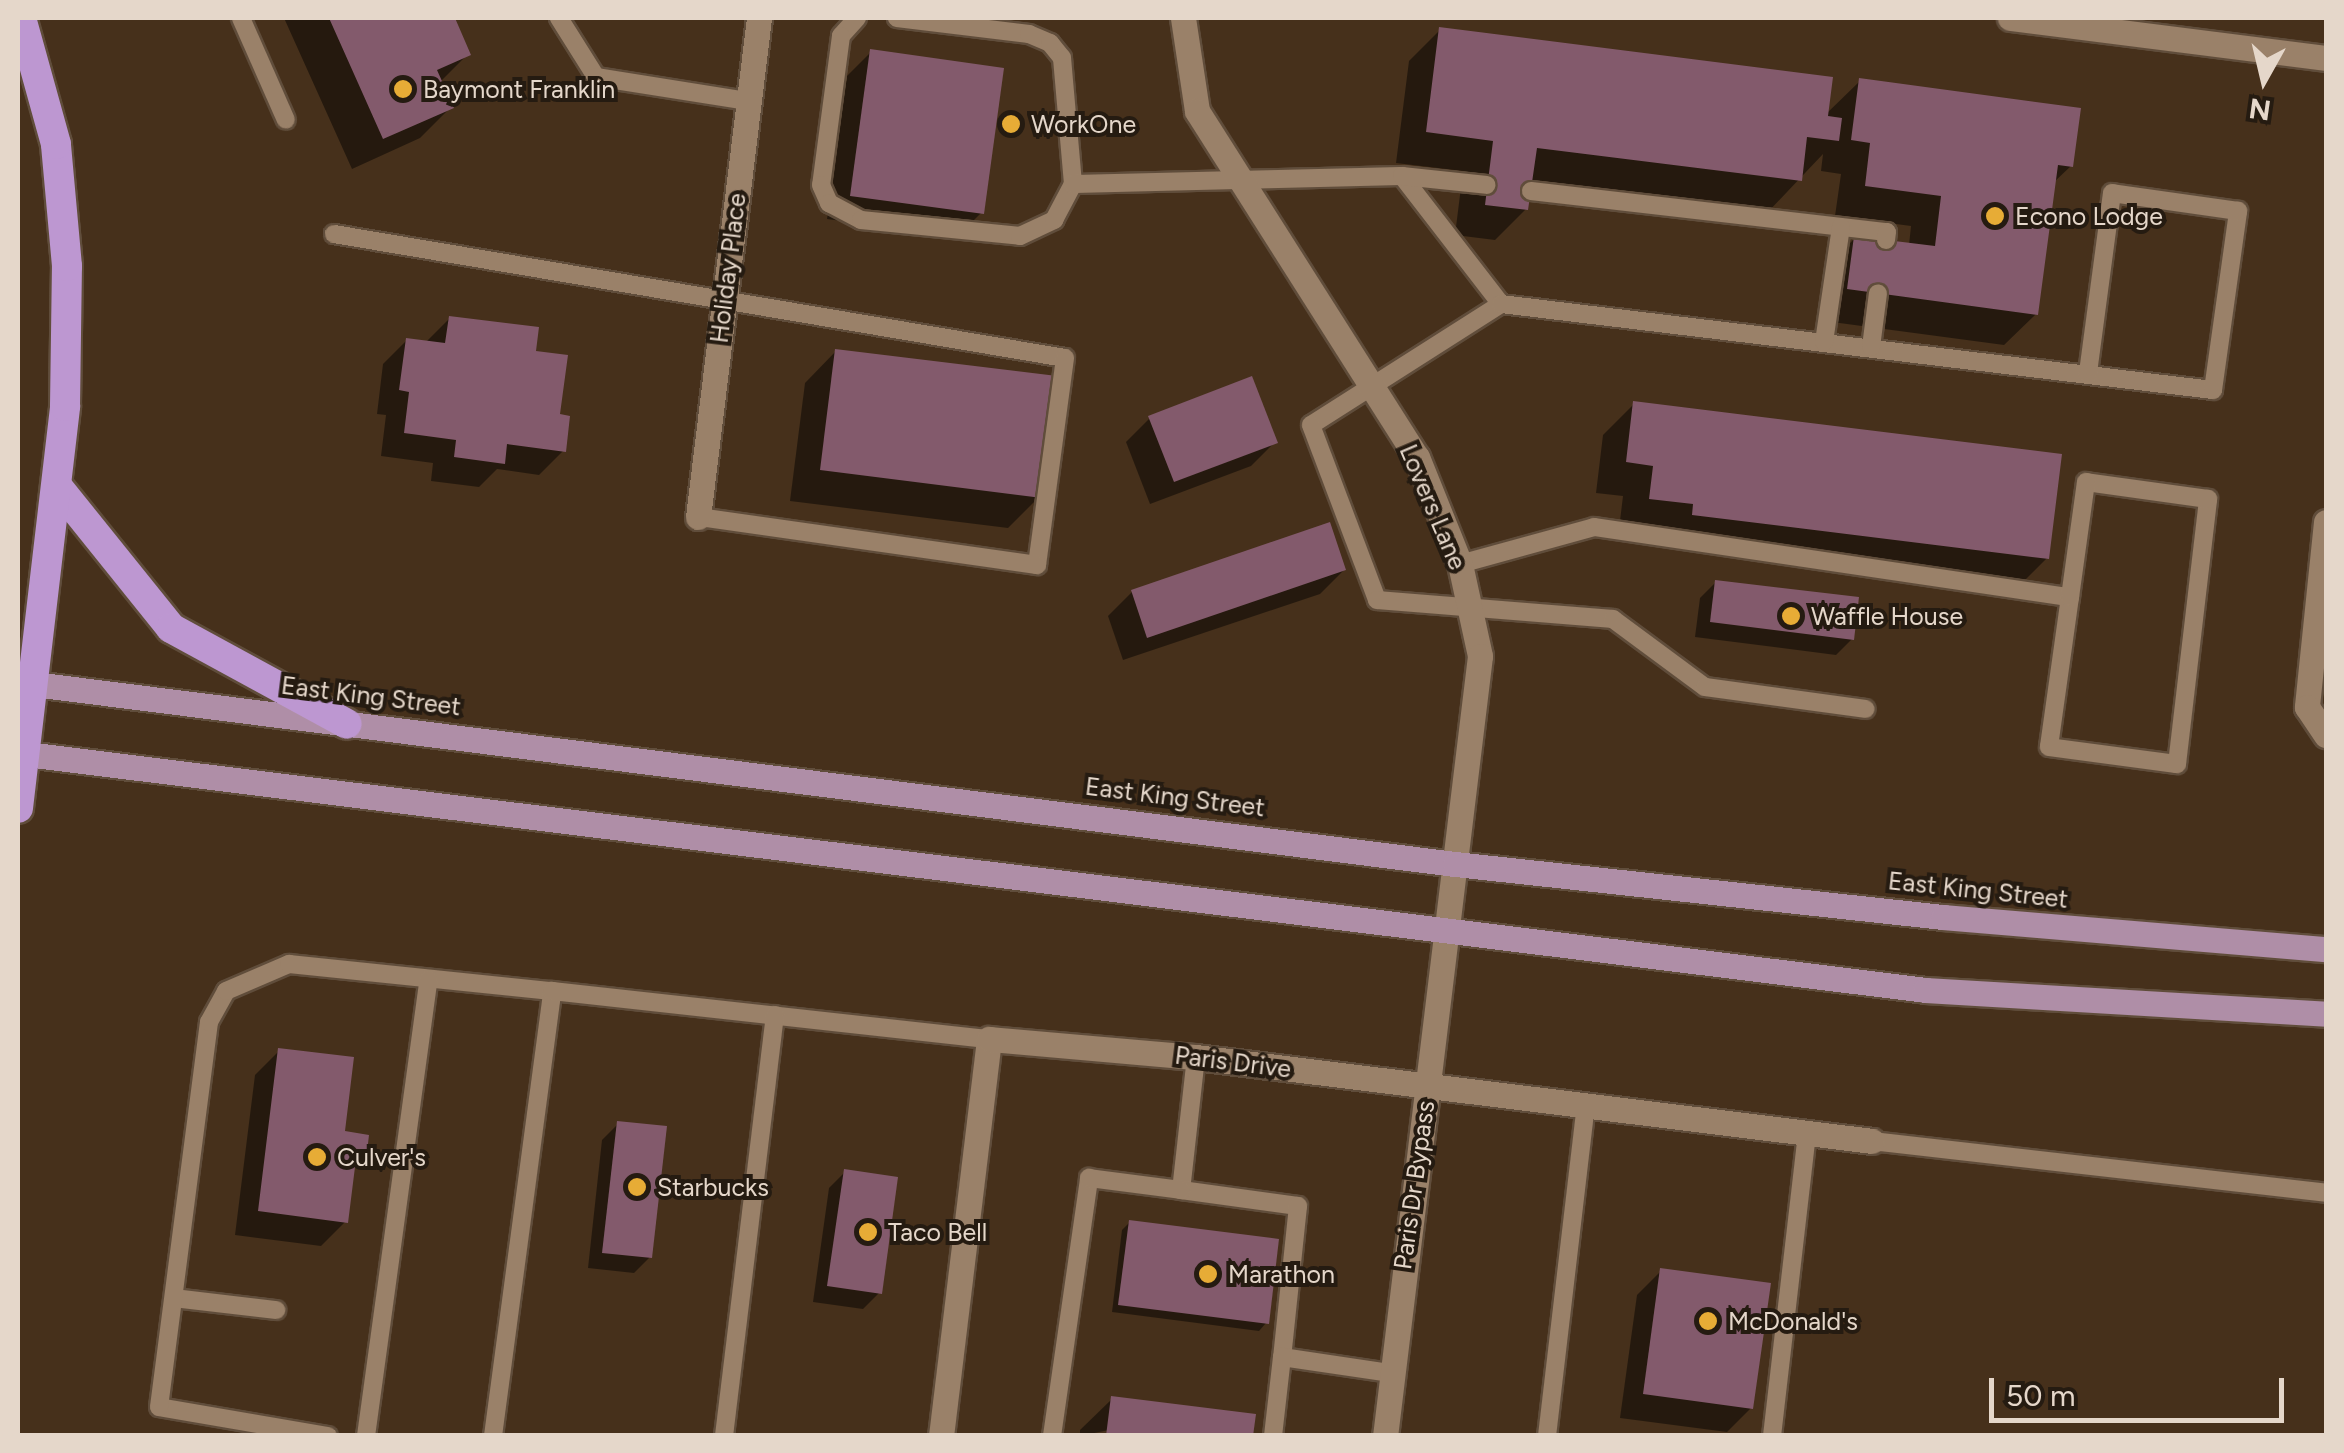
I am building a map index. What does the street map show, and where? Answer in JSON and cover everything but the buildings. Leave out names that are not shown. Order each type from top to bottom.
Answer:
[{"type":"highway","points":[[18,808],[26,683],[58,486],[68,266],[56,144],[20,18]]},
{"type":"highway","points":[[58,486],[170,628],[347,724]]},
{"type":"main road","name":"East King Street","points":[[26,683],[1454,864],[1928,916],[2326,949]]},
{"type":"main road","points":[[22,754],[1446,934],[1925,990],[2326,1014]]},
{"type":"street","name":"Holiday Place","points":[[698,518],[758,18]]},
{"type":"street","name":"Lovers Lane","points":[[1183,18],[1197,111],[1236,181],[1417,458],[1460,564],[1480,656],[1446,934]]},
{"type":"street","points":[[2021,18],[2326,58]]},
{"type":"street","points":[[2326,522],[2307,707],[2326,735]]},
{"type":"street","name":"Paris Dr Bypass","points":[[1385,1436],[1446,934]]},
{"type":"street","points":[[941,1436],[989,1039]]},
{"type":"street","name":"Paris Drive","points":[[989,1039],[1196,1057],[1872,1140]]},
{"type":"lane","points":[[241,18],[286,120]]},
{"type":"lane","points":[[559,18],[596,77],[748,101]]},
{"type":"lane","points":[[857,18],[841,36],[821,185],[829,202],[860,220],[1020,236],[1054,220],[1073,184],[1062,58],[1029,34],[897,18]]},
{"type":"lane","points":[[1073,184],[1402,176],[1488,186]]},
{"type":"lane","points":[[1402,176],[1501,304]]},
{"type":"lane","points":[[1531,191],[1887,232],[1886,240]]},
{"type":"lane","points":[[1865,708],[1706,688],[1613,619],[1378,600],[1310,425],[1501,304],[2213,390],[2238,210],[2112,194],[2088,374]]},
{"type":"lane","points":[[1824,342],[1841,226]]},
{"type":"lane","points":[[334,234],[1065,358],[1037,565],[698,518]]},
{"type":"lane","points":[[1871,347],[1878,293]]},
{"type":"lane","points":[[2086,482],[2208,499],[2177,764],[2049,747],[2070,597],[2086,482]]},
{"type":"lane","points":[[1460,564],[1594,527],[2070,597]]},
{"type":"lane","points":[[328,1436],[159,1407],[209,1022],[226,991],[289,964],[989,1039]]},
{"type":"lane","points":[[366,1436],[429,979]]},
{"type":"lane","points":[[492,1436],[552,991]]},
{"type":"lane","points":[[724,1436],[775,1015]]},
{"type":"lane","points":[[1180,1190],[1196,1057]]},
{"type":"lane","points":[[1546,1436],[1586,1104]]},
{"type":"lane","points":[[1772,1436],[1806,1133]]},
{"type":"lane","points":[[1872,1140],[2326,1193]]},
{"type":"lane","points":[[1052,1436],[1089,1178],[1298,1206],[1272,1436]]},
{"type":"lane","points":[[174,1298],[276,1310]]},
{"type":"lane","points":[[1282,1357],[1391,1373]]},
{"type":"place","name":"Baymont Franklin","points":[[403,89]]},
{"type":"place","name":"WorkOne","points":[[1011,124]]},
{"type":"place","name":"Econo Lodge","points":[[1995,216]]},
{"type":"place","name":"Waffle House","points":[[1791,616]]},
{"type":"place","name":"Culver's","points":[[317,1157]]},
{"type":"place","name":"Starbucks","points":[[637,1187]]},
{"type":"place","name":"Taco Bell","points":[[868,1232]]},
{"type":"place","name":"Marathon","points":[[1208,1274]]},
{"type":"place","name":"McDonald's","points":[[1708,1321]]}]
